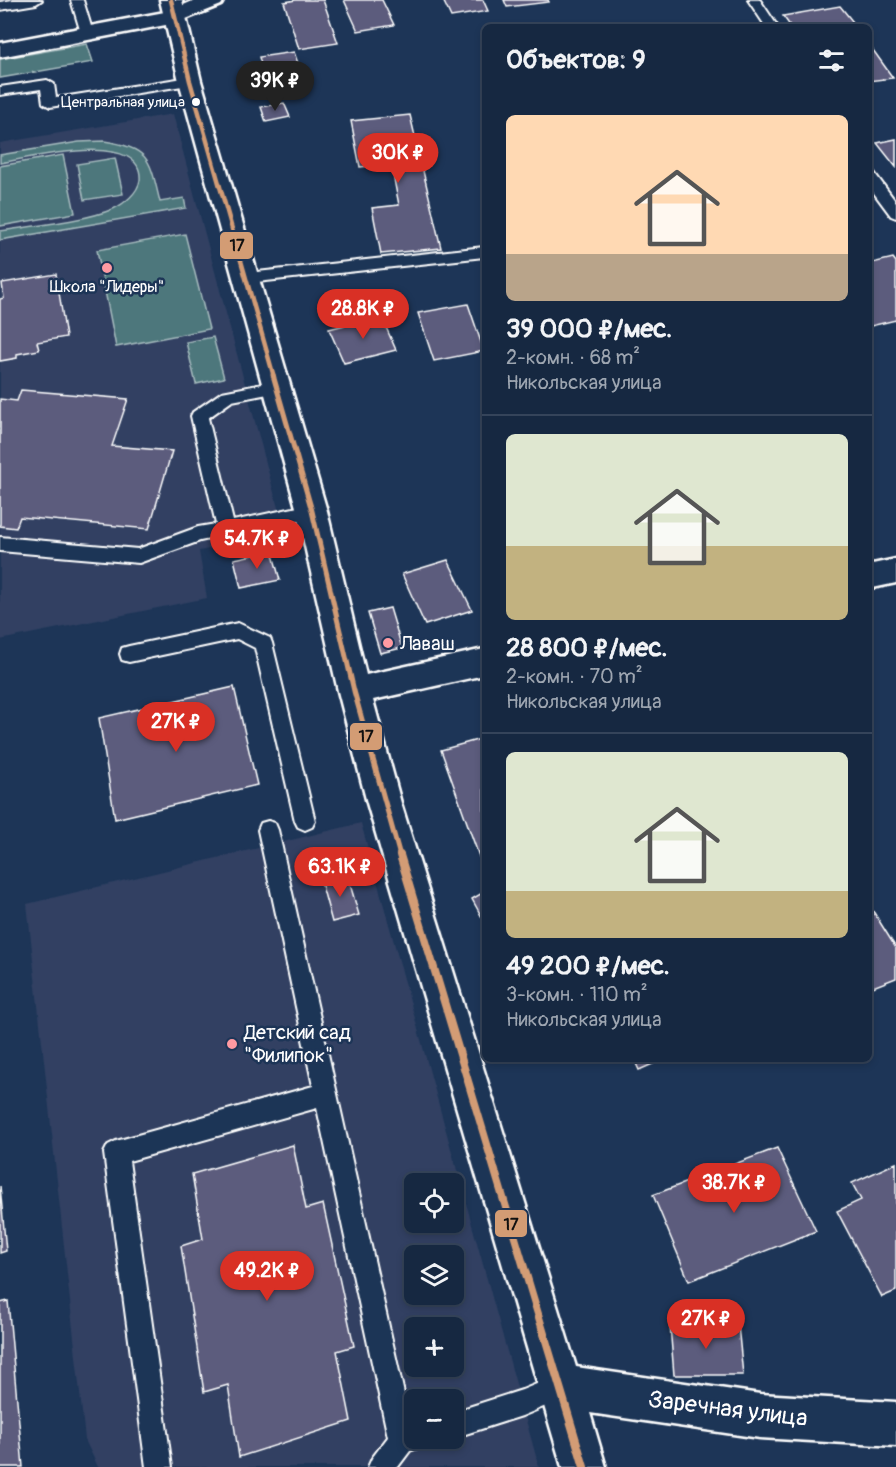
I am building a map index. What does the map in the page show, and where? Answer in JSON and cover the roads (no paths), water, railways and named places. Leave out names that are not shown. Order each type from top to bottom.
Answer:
[{"type":"street","points":[[0,50],[87,33],[174,8],[213,0]]},
{"type":"street","points":[[174,8],[190,81],[248,278],[312,511],[354,691],[384,803],[584,1467]]},
{"type":"street","points":[[872,576],[896,571]]},
{"type":"street","points":[[354,691],[482,662]]},
{"type":"street","name":"Заречная улица","points":[[561,1387],[760,1416],[896,1424]]},
{"type":"lane","points":[[0,6],[36,0]]},
{"type":"lane","points":[[77,0],[87,33]]},
{"type":"lane","points":[[754,0],[769,24]]},
{"type":"lane","points":[[0,92],[47,84],[50,103],[190,81]]},
{"type":"lane","points":[[896,182],[873,188],[896,213]]},
{"type":"lane","points":[[248,278],[482,252]]},
{"type":"lane","points":[[226,528],[199,416],[228,396],[278,387]]},
{"type":"lane","points":[[0,544],[139,556],[198,534],[312,511]]},
{"type":"lane","points":[[129,654],[238,631],[263,643],[305,821]]},
{"type":"lane","points":[[268,830],[326,1094],[404,1422]]},
{"type":"lane","points":[[159,1467],[116,1153],[326,1094]]},
{"type":"lane","points":[[464,1421],[522,1403],[561,1387]]},
{"type":"lane","points":[[381,1467],[404,1443]]},
{"type":"place","name":"Центральная улица","points":[[196,102]]},
{"type":"place","name":"Школа \"Лидеры\"","points":[[107,268]]},
{"type":"place","name":"Лаваш","points":[[388,643]]},
{"type":"place","name":"Детский сад \"Филипок\"","points":[[232,1044]]}]
